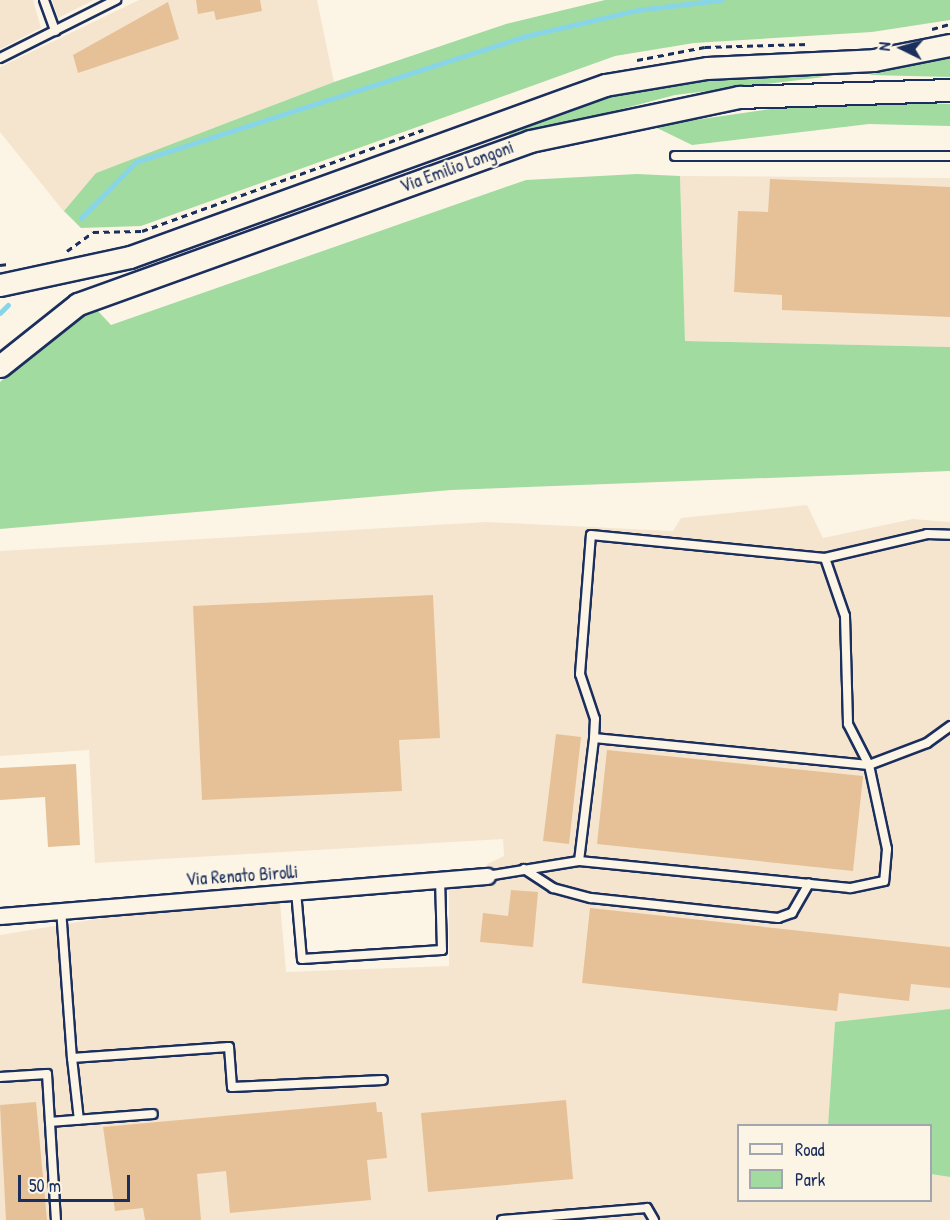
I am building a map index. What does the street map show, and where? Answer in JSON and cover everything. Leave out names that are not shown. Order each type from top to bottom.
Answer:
[{"type":"street","name":"Via Emilio Longoni","points":[[0,285],[130,257],[605,85],[707,68],[874,60],[950,45]]},
{"type":"street","name":"Via Emilio Longoni","points":[[0,366],[78,304],[530,141],[739,97],[950,90]]},
{"type":"street","name":"Via Renato Birolli","points":[[0,916],[61,909],[487,876]]},
{"type":"lane","points":[[44,0],[55,31]]},
{"type":"lane","points":[[0,58],[116,0]]},
{"type":"lane","points":[[675,156],[950,156]]},
{"type":"lane","points":[[579,861],[595,719],[580,674],[591,535],[825,558],[927,534],[950,535]]},
{"type":"lane","points":[[487,876],[579,861],[850,888],[884,881],[887,849],[869,765],[848,724],[845,616],[825,558]]},
{"type":"lane","points":[[594,738],[869,765],[927,743],[950,726]]},
{"type":"lane","points":[[524,869],[554,888],[591,898],[778,918],[792,913],[809,884]]},
{"type":"lane","points":[[296,891],[302,959],[442,950],[440,879]]},
{"type":"lane","points":[[61,909],[79,1120]]},
{"type":"lane","points":[[72,1058],[229,1047],[232,1087],[383,1080]]},
{"type":"lane","points":[[0,1077],[47,1074],[56,1220]]},
{"type":"lane","points":[[50,1122],[153,1114]]},
{"type":"lane","points":[[502,1220],[647,1208],[654,1220]]},
{"type":"shaded area","points":[[0,0],[33,0],[41,28],[0,49]]},
{"type":"shaded area","points":[[52,0],[94,0],[58,18]]},
{"type":"shaded area","points":[[139,0],[317,0],[334,82],[96,173],[65,213],[0,132],[0,67]]},
{"type":"shaded area","points":[[680,176],[950,178],[950,347],[685,341]]},
{"type":"shaded area","points":[[807,505],[823,538],[913,519],[950,522],[950,1010],[835,1022],[828,1124],[737,1124],[737,1202],[932,1202],[932,1174],[950,1177],[950,1220],[0,1220],[0,935],[102,918],[280,902],[286,972],[449,966],[449,886],[491,886],[487,864],[504,856],[503,839],[95,863],[89,750],[0,756],[0,551],[486,522],[673,531],[681,518]]},
{"type":"green space","points":[[605,0],[950,0],[950,20],[872,32],[694,43],[615,56],[141,226],[81,228],[64,211],[96,173],[334,82],[506,24]]},
{"type":"green space","points":[[950,55],[950,77],[869,75]]},
{"type":"green space","points":[[788,71],[824,77],[675,95],[507,139],[511,132],[597,99],[696,79]]},
{"type":"green space","points":[[899,102],[950,104],[950,126],[869,124],[692,145],[653,126],[777,108]]},
{"type":"green space","points":[[637,174],[680,176],[685,341],[950,347],[950,471],[451,490],[0,529],[0,382],[64,324],[97,310],[111,325],[526,180]]},
{"type":"green space","points":[[950,1009],[950,1177],[932,1174],[932,1124],[828,1124],[835,1022]]},
{"type":"building","points":[[196,0],[260,0],[262,11],[216,20],[214,11],[198,14]]},
{"type":"building","points":[[168,2],[179,39],[78,73],[73,55]]},
{"type":"building","points":[[770,179],[950,187],[950,317],[782,310],[782,295],[734,292],[738,211],[768,212]]},
{"type":"building","points":[[433,595],[440,738],[399,740],[402,791],[202,800],[193,606]]},
{"type":"building","points":[[556,734],[581,737],[569,844],[543,841]]},
{"type":"building","points":[[607,750],[863,776],[853,871],[597,844]]},
{"type":"building","points":[[76,764],[80,845],[48,847],[45,797],[0,800],[0,768]]},
{"type":"building","points":[[511,890],[538,892],[533,947],[480,942],[483,913],[508,916]]},
{"type":"building","points":[[590,908],[950,947],[950,988],[911,984],[909,1001],[839,993],[837,1011],[582,983]]},
{"type":"building","points":[[566,1100],[573,1179],[428,1192],[421,1113]]},
{"type":"building","points":[[36,1102],[47,1220],[6,1220],[0,1105]]},
{"type":"building","points":[[376,1102],[377,1112],[382,1112],[387,1158],[367,1160],[371,1200],[230,1213],[226,1171],[197,1174],[201,1220],[145,1220],[143,1208],[115,1211],[103,1127]]},
{"type":"waterway","points":[[81,218],[136,162],[522,37],[638,10],[721,0]]},
{"type":"waterway","points":[[0,313],[8,305]]}]
